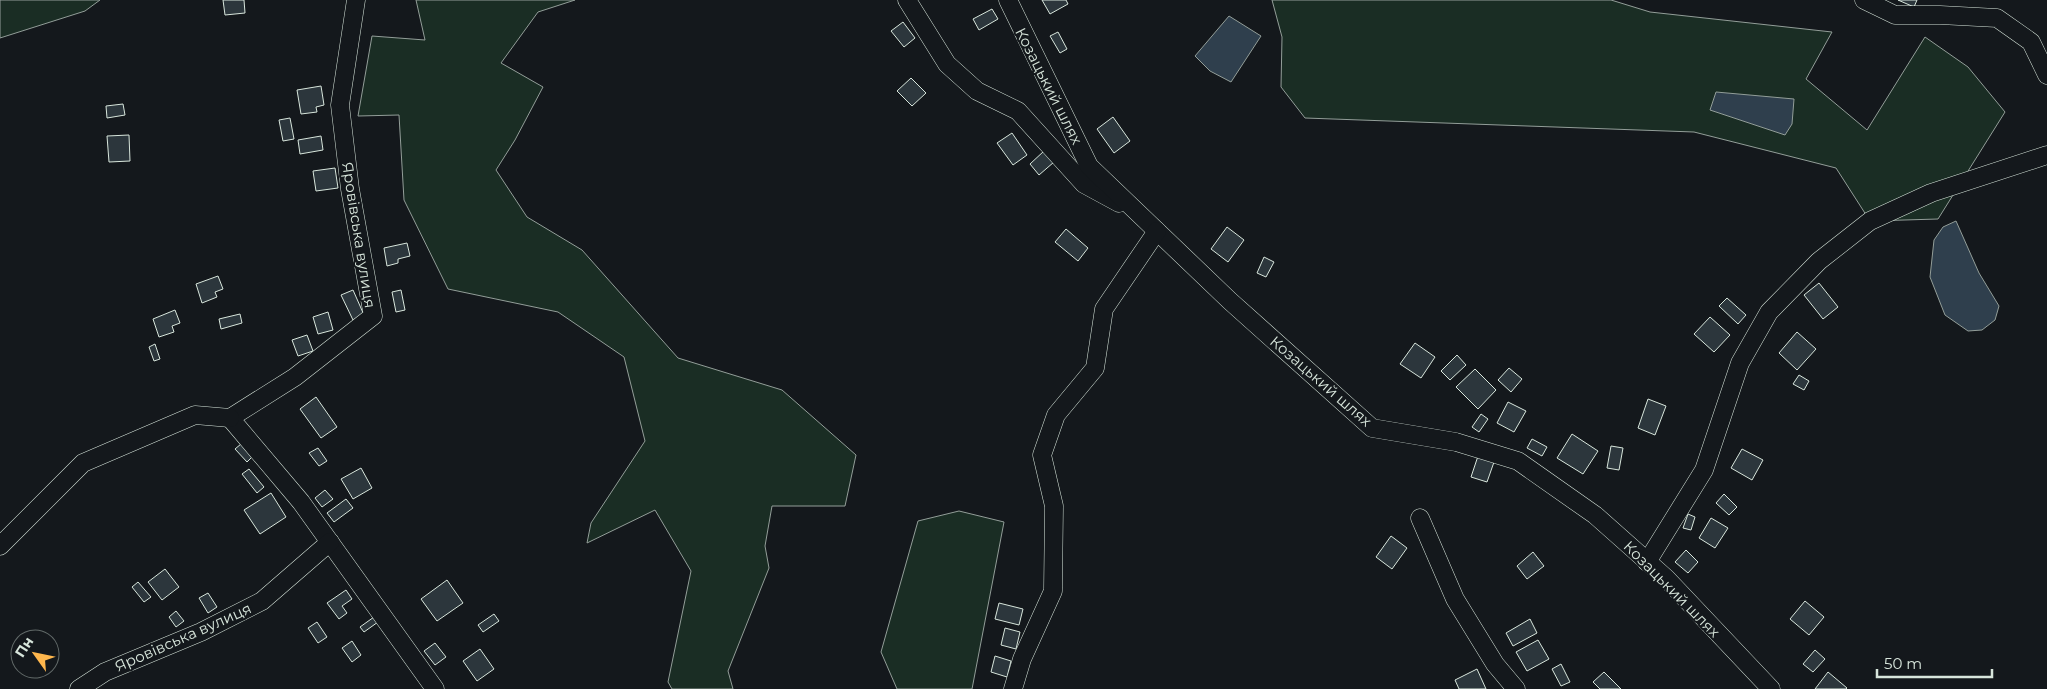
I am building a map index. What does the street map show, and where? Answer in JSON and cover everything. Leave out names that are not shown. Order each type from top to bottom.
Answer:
[{"type":"street","name":"Яровівська вулиця","points":[[230,418],[295,377],[373,316],[350,190],[340,105],[356,0]]},
{"type":"street","points":[[907,0],[947,64],[977,91],[1018,111],[1084,184],[1140,214]]},
{"type":"street","name":"Козацький шлях","points":[[1008,0],[1089,166],[1230,301],[1372,428],[1456,442],[1518,461],[1595,515],[1666,578],[1771,689]]},
{"type":"street","points":[[1864,0],[1895,15],[1997,18],[2031,42],[2047,75]]},
{"type":"street","points":[[1647,562],[1704,470],[1740,363],[1769,312],[1819,261],[1870,221],[1930,193],[2047,155]]},
{"type":"street","points":[[1013,689],[1022,659],[1053,591],[1054,506],[1042,455],[1056,415],[1095,368],[1104,309],[1157,231]]},
{"type":"street","points":[[0,546],[84,463],[195,415],[230,418],[302,502],[435,689]]},
{"type":"street","points":[[1420,518],[1456,600],[1495,664],[1516,689]]},
{"type":"street","name":"Яровівська вулиця","points":[[79,689],[105,672],[201,632],[262,601],[330,542]]},
{"type":"green space","points":[[0,0],[100,0],[85,11],[0,38]]},
{"type":"green space","points":[[416,0],[575,0],[538,12],[501,63],[543,87],[515,140],[496,170],[527,217],[582,250],[678,358],[782,390],[856,455],[845,506],[772,506],[765,546],[769,568],[728,671],[733,689],[672,689],[668,682],[691,571],[655,510],[587,543],[591,523],[645,441],[624,357],[558,312],[448,289],[404,200],[399,115],[358,116],[372,36],[425,40]]},
{"type":"green space","points":[[1272,0],[1611,0],[1650,12],[1832,32],[1806,79],[1867,130],[1925,37],[1968,67],[2005,112],[1938,219],[1870,221],[1836,168],[1694,132],[1305,118],[1281,87],[1282,37]]},
{"type":"green space","points":[[959,511],[1004,522],[972,689],[897,689],[881,652],[918,521]]},
{"type":"water","points":[[1229,16],[1261,36],[1231,82],[1210,71],[1195,56]]},
{"type":"water","points":[[1716,92],[1794,99],[1792,124],[1785,135],[1710,110]]},
{"type":"water","points":[[1956,221],[1979,273],[1999,306],[1995,320],[1982,330],[1968,331],[1945,315],[1930,277],[1934,240],[1943,227]]},
{"type":"building","points":[[223,0],[244,0],[245,13],[225,15]]},
{"type":"building","points":[[1042,0],[1066,0],[1068,4],[1050,14]]},
{"type":"building","points":[[1898,0],[1917,0],[1914,7]]},
{"type":"building","points":[[992,9],[998,19],[979,30],[973,19]]},
{"type":"building","points":[[903,22],[915,38],[904,47],[891,31]]},
{"type":"building","points":[[1058,32],[1067,49],[1060,53],[1050,36]]},
{"type":"building","points":[[911,78],[926,93],[912,106],[897,91]]},
{"type":"building","points":[[321,86],[324,105],[316,107],[317,112],[301,114],[297,90]]},
{"type":"building","points":[[123,104],[125,115],[107,118],[106,106]]},
{"type":"building","points":[[1113,117],[1130,141],[1114,153],[1097,129]]},
{"type":"building","points":[[290,118],[294,139],[283,141],[279,120]]},
{"type":"building","points":[[1012,133],[1027,155],[1013,165],[997,143]]},
{"type":"building","points":[[129,135],[130,161],[109,162],[107,136]]},
{"type":"building","points":[[321,136],[323,150],[300,154],[298,140]]},
{"type":"building","points":[[1044,151],[1054,162],[1039,175],[1030,164]]},
{"type":"building","points":[[335,168],[338,188],[316,191],[313,171]]},
{"type":"building","points":[[1227,227],[1244,240],[1228,262],[1211,249]]},
{"type":"building","points":[[1066,229],[1088,248],[1078,261],[1055,242]]},
{"type":"building","points":[[407,243],[410,256],[398,259],[398,263],[387,266],[384,248]]},
{"type":"building","points":[[1264,257],[1274,262],[1266,277],[1257,273]]},
{"type":"building","points":[[218,276],[223,289],[215,292],[217,297],[202,303],[196,284]]},
{"type":"building","points":[[1819,283],[1838,307],[1823,319],[1804,295]]},
{"type":"building","points":[[353,290],[364,315],[353,320],[341,295]]},
{"type":"building","points":[[401,290],[405,310],[396,312],[392,292]]},
{"type":"building","points":[[1727,298],[1746,315],[1738,324],[1719,306]]},
{"type":"building","points":[[175,310],[180,323],[172,326],[174,332],[159,337],[153,319]]},
{"type":"building","points":[[328,312],[333,330],[318,334],[313,317]]},
{"type":"building","points":[[240,314],[242,323],[221,329],[219,319]]},
{"type":"building","points":[[1710,317],[1730,335],[1714,352],[1694,334]]},
{"type":"building","points":[[1797,332],[1816,349],[1797,370],[1779,353]]},
{"type":"building","points":[[307,335],[313,351],[298,356],[292,340]]},
{"type":"building","points":[[1415,343],[1435,357],[1421,378],[1400,364]]},
{"type":"building","points":[[155,344],[160,359],[154,361],[149,347]]},
{"type":"building","points":[[1457,355],[1466,365],[1450,380],[1441,371]]},
{"type":"building","points":[[1509,368],[1522,379],[1511,392],[1498,380]]},
{"type":"building","points":[[1475,369],[1496,390],[1478,409],[1456,387]]},
{"type":"building","points":[[1799,375],[1809,381],[1804,390],[1793,384]]},
{"type":"building","points":[[316,397],[337,427],[321,438],[300,409]]},
{"type":"building","points":[[1648,399],[1666,406],[1655,435],[1638,428]]},
{"type":"building","points":[[1508,402],[1526,411],[1514,432],[1497,423]]},
{"type":"building","points":[[1481,414],[1488,419],[1479,432],[1472,427]]},
{"type":"building","points":[[1572,434],[1598,451],[1583,474],[1557,458]]},
{"type":"building","points":[[1532,439],[1547,447],[1542,456],[1527,448]]},
{"type":"building","points":[[241,444],[253,456],[247,462],[235,449]]},
{"type":"building","points":[[1611,446],[1623,448],[1619,470],[1607,468]]},
{"type":"building","points":[[318,448],[327,461],[319,466],[309,453]]},
{"type":"building","points":[[1742,449],[1763,460],[1752,480],[1731,468]]},
{"type":"building","points":[[1478,456],[1494,462],[1487,482],[1471,477]]},
{"type":"building","points":[[361,468],[372,488],[353,499],[341,479]]},
{"type":"building","points":[[249,469],[264,487],[257,493],[242,474]]},
{"type":"building","points":[[325,490],[333,499],[322,507],[315,498]]},
{"type":"building","points":[[271,493],[286,517],[260,534],[244,510]]},
{"type":"building","points":[[1724,494],[1737,507],[1729,515],[1716,503]]},
{"type":"building","points":[[346,499],[353,508],[334,522],[327,513]]},
{"type":"building","points":[[1688,514],[1695,517],[1691,530],[1683,528]]},
{"type":"building","points":[[1711,518],[1728,528],[1715,548],[1699,538]]},
{"type":"building","points":[[1391,536],[1407,548],[1392,569],[1376,557]]},
{"type":"building","points":[[1686,550],[1698,562],[1688,573],[1675,562]]},
{"type":"building","points":[[1533,552],[1544,566],[1527,579],[1517,566]]},
{"type":"building","points":[[165,569],[179,587],[162,600],[148,582]]},
{"type":"building","points":[[447,580],[463,603],[437,621],[421,599]]},
{"type":"building","points":[[138,582],[151,597],[144,602],[132,587]]},
{"type":"building","points":[[346,590],[352,599],[342,606],[347,613],[339,619],[327,603]]},
{"type":"building","points":[[208,593],[217,607],[208,613],[199,598]]},
{"type":"building","points":[[1805,601],[1824,617],[1809,635],[1790,619]]},
{"type":"building","points":[[999,603],[1023,609],[1019,625],[995,619]]},
{"type":"building","points":[[176,611],[184,621],[176,627],[169,617]]},
{"type":"building","points":[[494,614],[499,621],[483,632],[478,625]]},
{"type":"building","points":[[374,617],[378,622],[364,632],[360,627]]},
{"type":"building","points":[[1530,619],[1537,633],[1513,646],[1506,633]]},
{"type":"building","points":[[317,622],[327,637],[318,643],[308,628]]},
{"type":"building","points":[[1005,628],[1020,632],[1016,649],[1001,645]]},
{"type":"building","points":[[1538,640],[1549,659],[1527,671],[1516,652]]},
{"type":"building","points":[[352,641],[361,655],[352,662],[342,648]]},
{"type":"building","points":[[435,643],[446,657],[435,665],[424,651]]},
{"type":"building","points":[[480,649],[494,669],[477,681],[463,661]]},
{"type":"building","points":[[1815,650],[1825,659],[1813,672],[1803,664]]},
{"type":"building","points":[[995,656],[1011,661],[1007,677],[991,672]]},
{"type":"building","points":[[1561,664],[1570,682],[1561,686],[1552,669]]},
{"type":"building","points":[[1477,669],[1486,689],[1459,689],[1455,680]]},
{"type":"building","points":[[1604,672],[1621,689],[1600,689],[1593,682]]},
{"type":"building","points":[[1828,672],[1847,688],[1815,689]]}]
